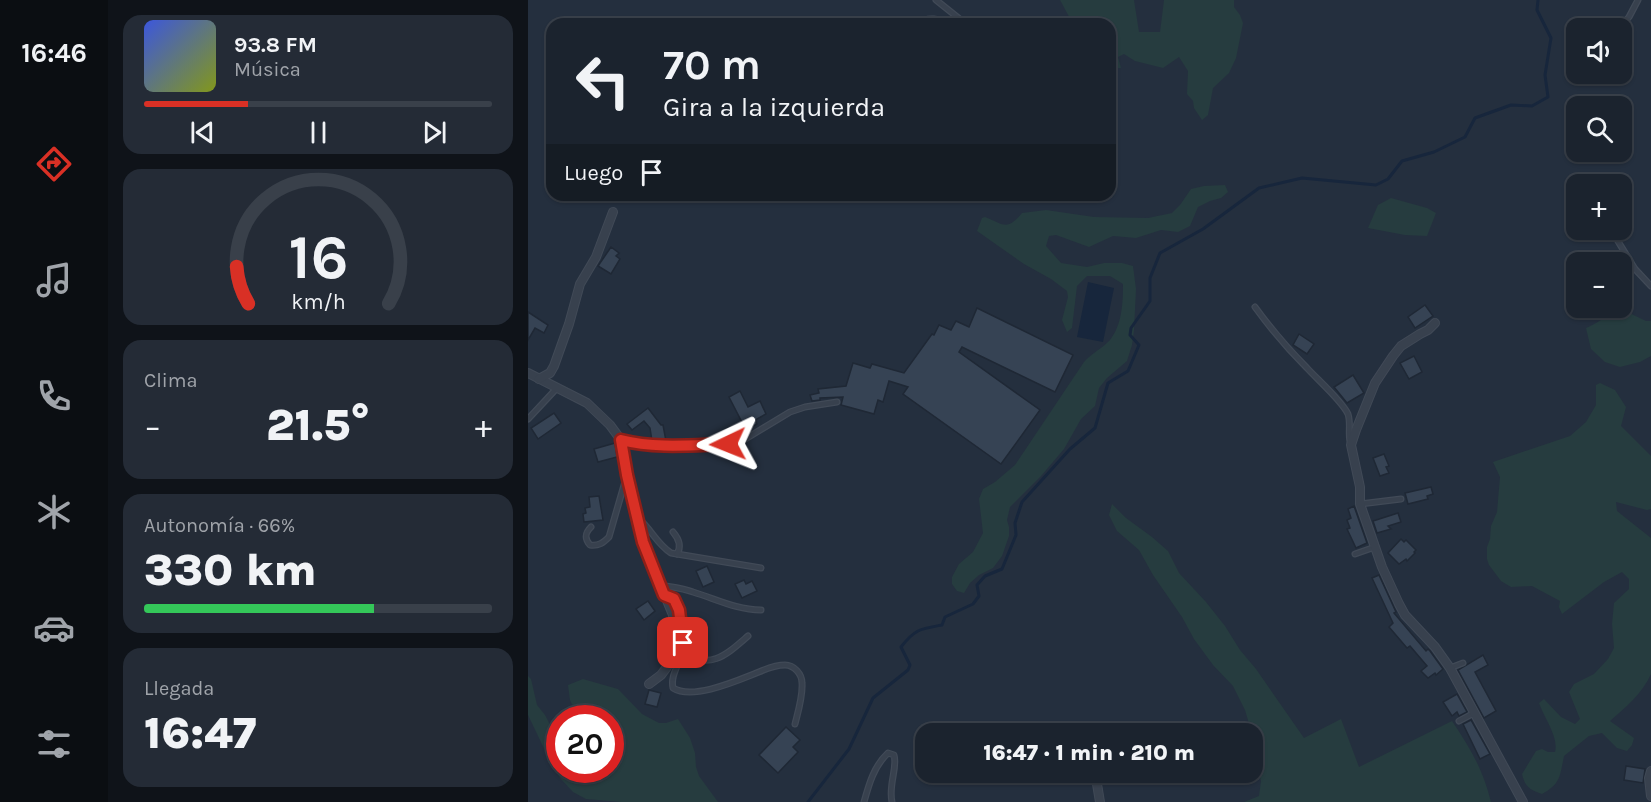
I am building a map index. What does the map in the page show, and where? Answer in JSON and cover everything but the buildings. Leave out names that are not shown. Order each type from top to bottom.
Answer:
[{"type":"street","points":[[539,379],[549,373],[554,366],[580,284],[596,257],[613,212]]},
{"type":"street","points":[[1435,324],[1401,346],[1383,369],[1368,401],[1351,445],[1360,504],[1390,586],[1405,615],[1435,647],[1450,668],[1523,802]]},
{"type":"street","points":[[528,373],[591,406],[621,440],[643,542],[673,615],[672,656],[661,675],[649,684]]},
{"type":"street","points":[[1651,771],[1649,778],[1651,796]]},
{"type":"street","points":[[1097,783],[1100,802]]},
{"type":"lane","points":[[936,0],[958,18]]},
{"type":"lane","points":[[1628,18],[1638,0]]},
{"type":"lane","points":[[1618,240],[1635,269],[1651,286]]},
{"type":"lane","points":[[1255,307],[1294,354],[1342,404],[1349,418],[1348,429],[1351,445]]},
{"type":"lane","points":[[528,419],[557,388]]},
{"type":"lane","points":[[621,440],[656,446],[736,443],[790,412],[837,402]]},
{"type":"lane","points":[[591,527],[586,537],[590,545],[596,546],[604,543],[609,537],[627,475]]},
{"type":"lane","points":[[1360,504],[1401,499]]},
{"type":"lane","points":[[636,517],[644,523],[661,547],[671,553],[761,568]]},
{"type":"lane","points":[[673,532],[680,543],[677,554]]},
{"type":"lane","points":[[1355,554],[1375,547]]},
{"type":"lane","points":[[660,585],[692,591],[742,608],[761,610]]},
{"type":"lane","points":[[664,595],[674,599],[679,610],[683,643],[672,681],[673,688],[678,691],[691,692],[728,684],[773,666],[788,664],[798,670],[802,682],[795,724]]},
{"type":"lane","points":[[682,652],[713,661],[729,652],[748,636]]},
{"type":"lane","points":[[1450,668],[1463,663]]},
{"type":"lane","points":[[1459,721],[1474,713]]},
{"type":"lane","points":[[864,802],[880,760],[888,753],[894,755],[896,760],[891,780],[892,802]]},
{"type":"green space","points":[[1060,0],[1134,0],[1139,32],[1160,32],[1164,0],[1234,0],[1234,7],[1243,23],[1236,58],[1229,73],[1213,88],[1208,115],[1202,120],[1187,94],[1188,71],[1179,57],[1163,68],[1135,61],[1124,54],[1118,57],[1121,68],[1116,68],[1116,18],[1070,18]]},
{"type":"green space","points":[[1225,185],[1228,192],[1221,198],[1198,207],[1190,226],[1178,232],[1161,230],[1136,238],[1113,236],[1089,247],[1056,235],[1049,236],[1046,246],[1061,263],[1087,267],[1104,263],[1122,263],[1133,266],[1136,289],[1132,345],[1127,361],[1099,388],[1095,406],[1081,419],[1064,449],[1010,507],[1007,520],[1009,536],[1002,556],[993,568],[970,583],[964,593],[957,591],[952,584],[952,577],[959,564],[973,552],[983,533],[979,499],[983,489],[1015,465],[1084,362],[1110,340],[1119,321],[1123,299],[1123,284],[1110,276],[1087,276],[1077,286],[1072,328],[1067,332],[1062,320],[1068,297],[1067,291],[977,231],[982,218],[985,217],[1005,225],[1013,222],[1022,213],[1046,210],[1094,217],[1148,218],[1172,213],[1191,189]]},
{"type":"green space","points":[[1391,198],[1427,208],[1436,213],[1427,236],[1405,235],[1368,228],[1378,205]]},
{"type":"green space","points":[[1632,314],[1651,321],[1651,356],[1640,362],[1620,367],[1605,362],[1591,349],[1586,328],[1604,318],[1632,318]]},
{"type":"green space","points":[[1600,383],[1615,390],[1626,407],[1621,426],[1651,456],[1651,509],[1616,502],[1617,511],[1651,538],[1651,674],[1638,694],[1610,721],[1634,738],[1627,751],[1617,748],[1602,733],[1589,736],[1564,756],[1556,783],[1542,794],[1529,787],[1522,774],[1536,751],[1542,749],[1555,752],[1555,740],[1539,703],[1544,699],[1561,717],[1575,724],[1580,719],[1569,692],[1574,684],[1594,674],[1608,659],[1614,648],[1612,624],[1614,603],[1629,589],[1629,579],[1622,572],[1604,582],[1562,614],[1559,607],[1560,601],[1532,586],[1511,587],[1501,581],[1487,559],[1491,526],[1497,512],[1500,477],[1493,462],[1570,436],[1586,422],[1596,405],[1596,385]]},
{"type":"green space","points":[[1112,504],[1168,551],[1179,573],[1225,626],[1304,738],[1341,719],[1359,767],[1452,721],[1476,760],[1491,802],[1244,802],[1259,796],[1261,783],[1263,783],[1263,723],[1249,723],[1233,686],[1213,665],[1194,639],[1139,550],[1117,531],[1109,515]]},
{"type":"green space","points":[[528,676],[531,679],[537,705],[546,717],[546,753],[528,715]]},
{"type":"green space","points":[[583,679],[618,689],[642,714],[659,723],[678,719],[690,738],[699,776],[718,802],[621,802],[586,799],[573,792],[565,783],[624,783],[624,705],[572,705],[568,685]]},
{"type":"water","points":[[1088,282],[1114,288],[1103,342],[1077,337]]},
{"type":"waterway","points":[[808,802],[849,749],[873,698],[908,670],[910,665],[901,647],[914,633],[942,625],[945,617],[973,604],[979,596],[977,585],[985,576],[1002,569],[1016,535],[1015,523],[1022,502],[1070,449],[1095,428],[1108,383],[1128,371],[1139,345],[1130,335],[1131,328],[1150,301],[1150,278],[1160,253],[1203,229],[1259,188],[1302,178],[1376,185],[1388,179],[1402,161],[1434,152],[1465,137],[1475,118],[1511,105],[1532,106],[1548,97],[1545,75],[1551,38],[1537,10],[1538,0]]},
{"type":"route","points":[[683,643],[679,610],[674,599],[664,595],[643,542],[621,440],[656,446],[728,444]]}]
